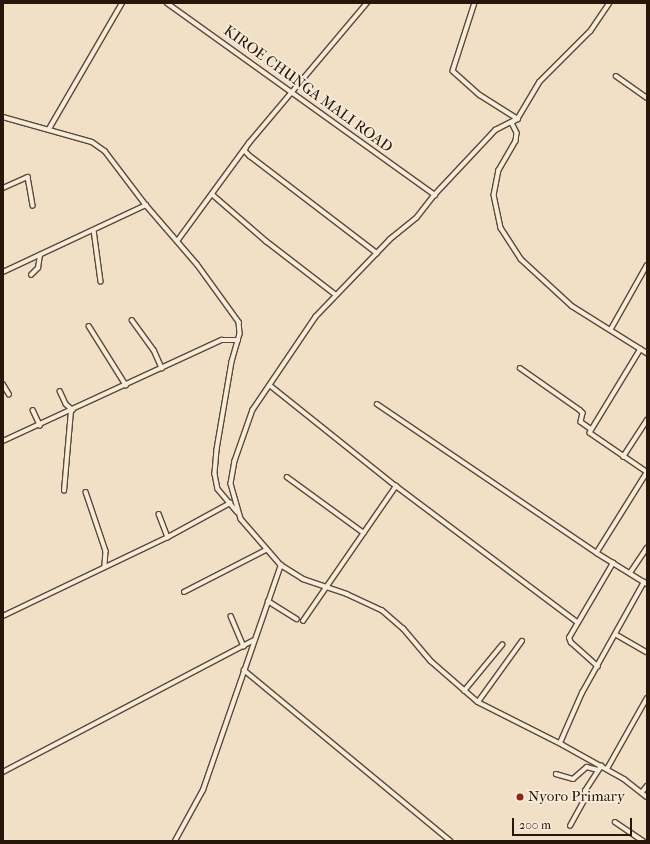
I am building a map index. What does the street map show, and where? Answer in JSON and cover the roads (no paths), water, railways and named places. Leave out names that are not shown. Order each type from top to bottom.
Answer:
[{"type":"street","points":[[49,129],[122,3]]},
{"type":"street","name":"KIROE CHUNGA MALI ROAD","points":[[167,3],[435,195]]},
{"type":"street","points":[[178,240],[246,148],[367,3]]},
{"type":"street","points":[[475,3],[453,71],[480,95],[518,119]]},
{"type":"street","points":[[610,3],[591,31],[540,82],[518,119],[512,123],[517,133],[516,141],[496,180],[494,195],[501,228],[521,259],[566,301],[611,329],[647,354]]},
{"type":"street","points":[[616,76],[647,98]]},
{"type":"street","points":[[3,117],[49,129],[99,146],[110,156],[146,206],[178,240],[239,322],[240,334],[232,362],[217,450],[215,474],[218,488],[239,514],[247,528],[266,550],[281,565],[303,579],[369,603],[388,615],[430,661],[464,691],[498,715],[560,743],[606,769],[642,792],[647,797]]},
{"type":"street","points":[[239,514],[231,484],[235,461],[253,410],[271,386],[316,317],[377,253],[417,218],[435,195],[496,130],[518,119]]},
{"type":"street","points":[[246,148],[245,151],[250,156],[377,253]]},
{"type":"street","points":[[3,188],[28,177],[33,206]]},
{"type":"street","points":[[212,194],[262,237],[336,295]]},
{"type":"street","points":[[3,272],[146,206]]},
{"type":"street","points":[[94,230],[101,282]]},
{"type":"street","points":[[32,275],[38,268],[40,255]]},
{"type":"street","points":[[611,329],[647,265]]},
{"type":"street","points":[[132,320],[154,350],[162,368]]},
{"type":"street","points":[[89,326],[126,385]]},
{"type":"street","points":[[3,442],[222,340],[238,340]]},
{"type":"street","points":[[597,553],[647,472],[591,435],[591,429],[641,350]]},
{"type":"street","points":[[520,368],[580,410],[583,413],[581,422],[591,429]]},
{"type":"street","points":[[3,384],[9,394]]},
{"type":"street","points":[[271,386],[396,486],[578,622]]},
{"type":"street","points":[[60,391],[66,404],[72,411],[64,491]]},
{"type":"street","points":[[377,404],[597,553],[646,583],[582,693],[560,743]]},
{"type":"street","points":[[33,410],[40,425]]},
{"type":"street","points":[[624,457],[647,420]]},
{"type":"street","points":[[287,477],[364,533]]},
{"type":"street","points":[[303,621],[396,486]]},
{"type":"street","points":[[86,492],[106,551],[105,567]]},
{"type":"street","points":[[3,616],[168,536],[230,503]]},
{"type":"street","points":[[159,514],[168,536]]},
{"type":"street","points":[[630,573],[647,548]]},
{"type":"street","points":[[184,592],[266,550]]},
{"type":"street","points":[[598,667],[569,641],[578,622],[613,563]]},
{"type":"street","points":[[175,841],[203,790],[281,565]]},
{"type":"street","points":[[268,601],[297,619]]},
{"type":"street","points":[[231,616],[244,646]]},
{"type":"street","points":[[617,635],[647,652]]},
{"type":"street","points":[[3,772],[254,641]]},
{"type":"street","points":[[478,702],[522,641]]},
{"type":"street","points":[[464,691],[502,645]]},
{"type":"street","points":[[244,670],[451,841]]},
{"type":"street","points":[[606,769],[647,698]]},
{"type":"street","points":[[570,826],[601,766]]},
{"type":"street","points":[[556,774],[573,779],[587,767],[598,770]]},
{"type":"street","points":[[642,792],[647,786]]},
{"type":"street","points":[[615,822],[643,841]]},
{"type":"place","name":"Nyoro Primary","points":[[520,797]]}]
